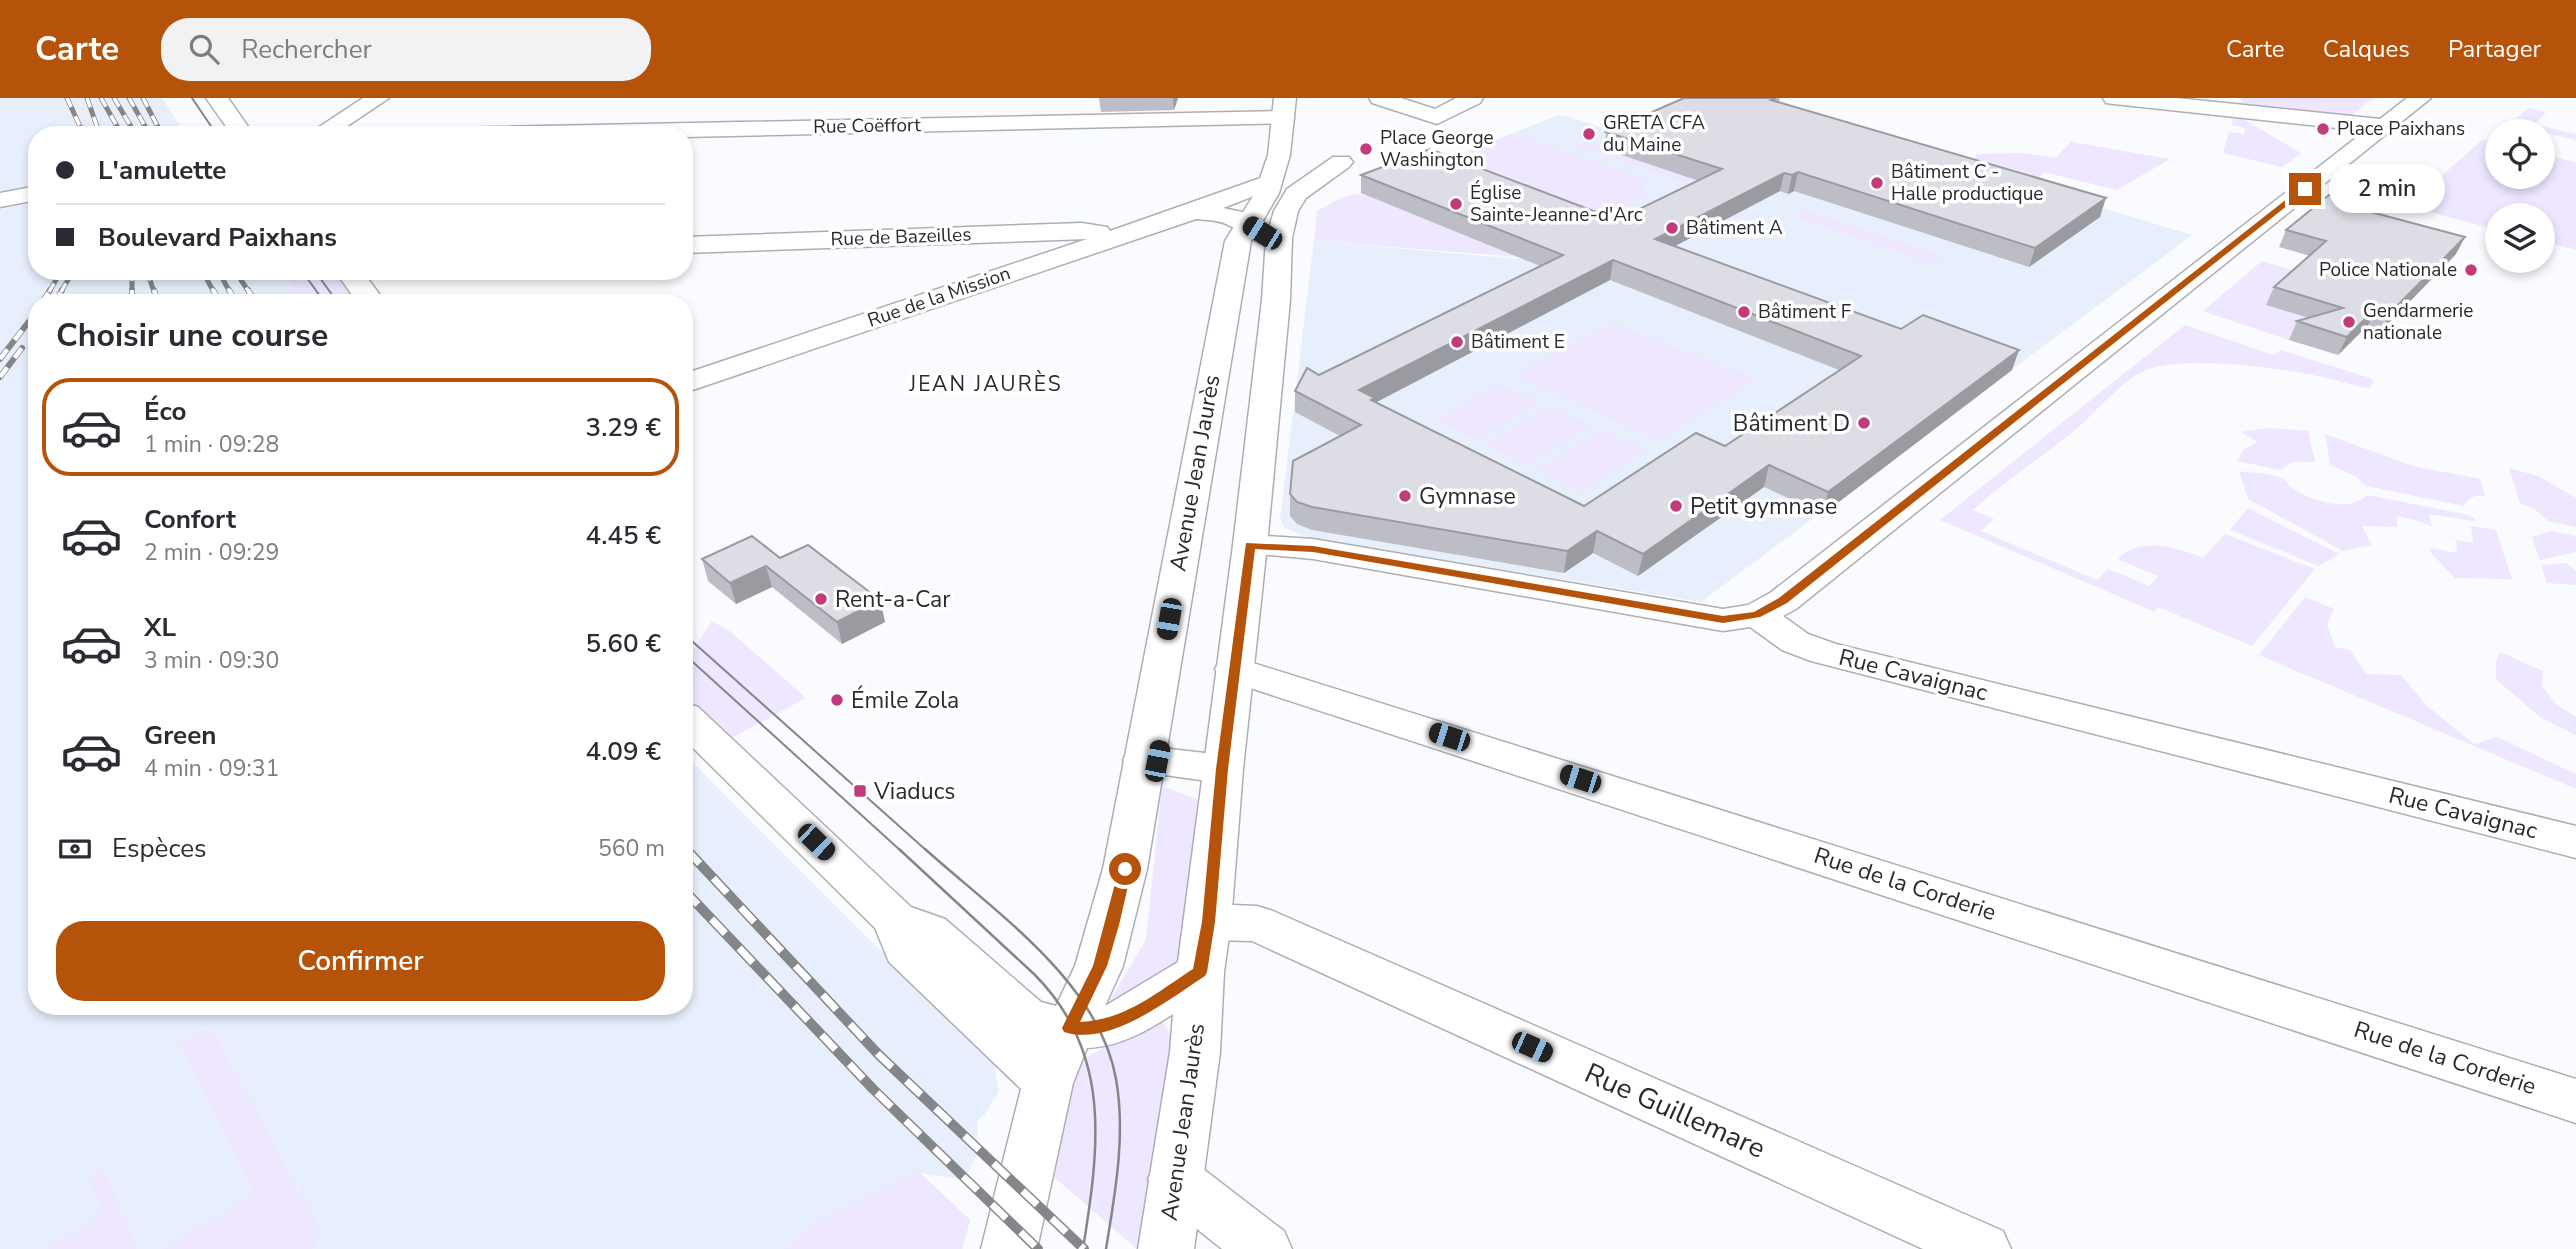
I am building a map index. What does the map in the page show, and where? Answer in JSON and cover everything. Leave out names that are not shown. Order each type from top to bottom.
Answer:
[{"type":"street","points":[[217,98],[237,126]]},
{"type":"street","points":[[333,126],[378,98]]},
{"type":"street","points":[[1380,98],[1437,117],[1472,98]]},
{"type":"street","points":[[2114,98],[2384,127]]},
{"type":"street","points":[[1250,545],[1313,549],[1723,620],[1756,615],[1783,601],[2334,144],[2384,127],[2420,98]]},
{"type":"street","points":[[752,129],[763,107]]},
{"type":"street","points":[[1269,182],[1279,155],[1284,108]]},
{"type":"street","name":"Rue Coëffort","points":[[693,130],[1284,108]]},
{"type":"street","points":[[2267,115],[2285,128],[2334,144]]},
{"type":"street","points":[[1248,224],[1281,234],[1290,202],[1296,194],[1341,162],[1279,155]]},
{"type":"street","name":"Rue de la Mission","points":[[693,381],[1194,211],[1269,182]]},
{"type":"street","name":"Avenue Jean Jaurès","points":[[1009,1249],[1048,1083],[1070,1028],[1093,985],[1112,925],[1150,761],[1181,551],[1238,241],[1266,193],[1269,182]]},
{"type":"street","points":[[0,200],[28,194]]},
{"type":"street","name":"Rue de la Mission","points":[[1194,211],[1233,217],[1248,224]]},
{"type":"street","name":"Rue de Bazeilles","points":[[693,245],[1082,230],[1118,236]]},
{"type":"street","name":"Avenue Jean Jaurès","points":[[1166,1249],[1195,1052],[1200,972],[1208,922],[1222,769],[1250,545],[1281,234]]},
{"type":"street","name":"Rue Cavaignac","points":[[1756,615],[1796,642],[1824,653],[2576,842]]},
{"type":"street","name":"Rue de la Corderie","points":[[1234,669],[2576,1101]]},
{"type":"street","points":[[693,725],[895,919],[929,932],[1024,1016],[1047,1025],[1070,1028],[1103,1027],[1129,1017],[1200,972]]},
{"type":"street","points":[[1150,761],[1222,769]]},
{"type":"street","points":[[895,919],[906,949],[1048,1083]]},
{"type":"street","name":"Rue Guillemare","points":[[1208,922],[1257,924],[1983,1249]]},
{"type":"street","points":[[1175,1180],[1264,1249]]},
{"type":"shaded area","points":[[0,98],[162,98],[180,126],[28,126],[28,187],[0,192]]},
{"type":"shaded area","points":[[2242,98],[2373,98],[2349,117],[2241,105]]},
{"type":"shaded area","points":[[2528,108],[2546,112],[2540,119],[2516,119]]},
{"type":"shaded area","points":[[1563,115],[1630,137],[1967,168],[2192,235],[1701,602],[1310,538],[1285,528],[1280,518],[1314,241],[1518,259],[1591,223],[1436,165]]},
{"type":"shaded area","points":[[2234,116],[2301,153],[2282,167],[2223,153],[2229,132],[2244,134],[2245,128],[2231,125]]},
{"type":"shaded area","points":[[2555,129],[2576,134],[2576,140],[2555,135]]},
{"type":"shaded area","points":[[1510,134],[1642,178],[1647,195],[1592,222],[1436,165]]},
{"type":"shaded area","points":[[2482,140],[2485,141],[2485,189],[2555,189],[2555,158],[2576,162],[2576,250],[2555,244],[2555,203],[2485,203],[2485,227],[2408,206]]},
{"type":"shaded area","points":[[1583,142],[1718,187],[1710,191],[1575,145]]},
{"type":"shaded area","points":[[2071,142],[2170,159],[2117,190],[2044,172],[2030,187],[1975,163],[1976,154],[2023,153],[2056,158]]},
{"type":"shaded area","points":[[1359,194],[1520,257],[1314,241],[1317,211],[1343,197]]},
{"type":"shaded area","points":[[28,204],[28,280],[288,280],[298,294],[28,294],[28,1015],[693,1015],[693,763],[994,1064],[999,1091],[985,1114],[977,1121],[978,1153],[964,1180],[920,1173],[970,1220],[962,1249],[0,1249],[0,209]]},
{"type":"shaded area","points":[[1805,210],[1945,257],[1933,264],[1793,217]]},
{"type":"shaded area","points":[[2262,261],[2360,290],[2311,319],[2289,340],[2203,311]]},
{"type":"shaded area","points":[[288,280],[355,280],[365,294],[298,294]]},
{"type":"shaded area","points":[[1611,322],[1757,379],[1659,441],[1515,375]]},
{"type":"shaded area","points":[[2185,325],[2274,355],[2280,350],[2370,378],[2374,382],[2369,388],[2304,374],[2213,363],[2152,368],[2121,386],[2074,431],[1973,510],[1994,519],[1981,531],[2097,580],[2108,569],[2149,586],[2158,576],[2118,559],[2127,552],[2147,546],[2170,547],[2203,558],[2225,534],[2315,569],[2252,646],[2158,607],[2155,612],[1940,520]]},
{"type":"shaded area","points":[[1500,384],[1542,402],[1477,440],[1435,420]]},
{"type":"shaded area","points":[[1548,406],[1592,425],[1528,465],[1484,444]]},
{"type":"shaded area","points":[[2269,428],[2308,431],[2315,462],[2293,462],[2280,470],[2237,461],[2243,450],[2258,442],[2241,432]]},
{"type":"shaded area","points":[[1601,430],[1647,450],[1583,492],[1537,470]]},
{"type":"shaded area","points":[[2325,434],[2413,466],[2480,479],[2485,496],[2472,497],[2464,506],[2366,486],[2357,477],[2330,465]]},
{"type":"shaded area","points":[[2509,468],[2538,476],[2576,498],[2576,527],[2548,521],[2534,509],[2520,503]]},
{"type":"shaded area","points":[[2239,471],[2278,477],[2293,489],[2321,501],[2352,503],[2367,495],[2469,515],[2478,522],[2429,514],[2431,525],[2439,530],[2397,516],[2397,527],[2362,526],[2372,545],[2343,551],[2248,499]]},
{"type":"shaded area","points":[[2248,508],[2339,554],[2319,566],[2230,530]]},
{"type":"shaded area","points":[[2471,526],[2496,530],[2512,579],[2455,578],[2432,554],[2430,548],[2457,553],[2456,540],[2473,543]]},
{"type":"shaded area","points":[[2550,531],[2576,536],[2576,552],[2540,560],[2532,537]]},
{"type":"shaded area","points":[[2566,563],[2576,571],[2576,585],[2547,583],[2541,565]]},
{"type":"shaded area","points":[[2305,597],[2334,609],[2327,625],[2335,647],[2350,650],[2366,674],[2401,675],[2425,704],[2474,744],[2497,737],[2576,774],[2576,789],[2259,655]]},
{"type":"shaded area","points":[[712,621],[731,632],[806,698],[717,746],[693,702],[693,650]]},
{"type":"shaded area","points":[[2500,652],[2543,671],[2542,686],[2556,704],[2576,717],[2576,735],[2541,718],[2496,679],[2496,662]]},
{"type":"shaded area","points":[[1162,786],[1201,801],[1182,965],[1111,1004],[1111,998],[1146,940]]},
{"type":"shaded area","points":[[1161,1018],[1192,1077],[1166,1249],[1137,1249],[1030,1156],[1052,1075]]},
{"type":"shaded area","points":[[211,1027],[321,1231],[313,1249],[162,1249],[255,1194],[179,1044]]},
{"type":"shaded area","points":[[103,1168],[138,1249],[46,1249],[103,1214],[88,1177]]},
{"type":"shaded area","points":[[919,1172],[970,1220],[962,1249],[785,1249],[812,1225]]},
{"type":"building","points":[[1684,98],[1776,98],[1771,100],[2106,198],[2035,248],[1798,172],[1792,175],[1784,173],[1655,239],[1901,329],[1923,315],[2019,350],[1828,492],[1769,465],[1643,554],[1597,531],[1567,551],[1312,507],[1297,502],[1290,494],[1293,461],[1361,425],[1295,391],[1307,368],[1319,375],[1563,255],[1361,175],[1430,149],[1617,220],[1722,169],[1606,132]],"holes":[[[1613,260],[1861,356],[1725,446],[1696,433],[1584,506],[1371,400],[1375,398],[1359,390]]]},
{"type":"building","points":[[2329,195],[2377,207],[2371,212],[2465,237],[2391,312],[2377,307],[2347,337],[2297,321],[2343,308],[2274,287],[2326,241],[2286,230]]},
{"type":"building","points":[[752,536],[780,558],[808,545],[880,600],[837,622],[766,566],[730,583],[702,559]]},
{"type":"tram line","points":[[192,98],[211,126]]},
{"type":"tram line","points":[[308,280],[319,294]]},
{"type":"tram line","points":[[321,280],[332,294]]},
{"type":"tram line","points":[[693,642],[927,851]]},
{"type":"tram line","points":[[693,662],[901,851]]},
{"type":"tram line","points":[[899,849],[1034,974],[1059,1004],[1077,1036],[1088,1069],[1094,1103],[1095,1138],[1083,1249]]},
{"type":"tram line","points":[[925,849],[1012,924],[1067,980],[1089,1011],[1106,1044],[1116,1079],[1120,1121],[1118,1164],[1106,1249]]},
{"type":"railway","points":[[67,98],[80,126]]},
{"type":"railway","points":[[87,98],[97,126]]},
{"type":"railway","points":[[101,98],[117,126]]},
{"type":"railway","points":[[114,98],[131,126]]},
{"type":"railway","points":[[129,98],[145,126]]},
{"type":"railway","points":[[143,98],[157,126]]},
{"type":"railway","points":[[49,292],[56,280]]},
{"type":"railway","points":[[61,292],[68,280]]},
{"type":"railway","points":[[132,280],[132,294]]},
{"type":"railway","points":[[150,280],[154,292]]},
{"type":"railway","points":[[207,280],[214,292]]},
{"type":"railway","points":[[223,280],[230,292]]},
{"type":"railway","points":[[241,280],[249,292]]},
{"type":"railway","points":[[48,294],[50,290]]},
{"type":"railway","points":[[60,294],[62,290]]},
{"type":"railway","points":[[154,290],[155,294]]},
{"type":"railway","points":[[213,290],[215,294]]},
{"type":"railway","points":[[229,290],[231,294]]},
{"type":"railway","points":[[248,290],[250,294]]},
{"type":"railway","points":[[0,359],[28,323]]},
{"type":"railway","points":[[0,377],[22,348]]},
{"type":"railway","points":[[693,856],[878,1054],[1084,1249]]},
{"type":"railway","points":[[693,899],[873,1089],[1038,1249]]},
{"type":"place","name":"Place Paixhans","points":[[2323,129]]},
{"type":"place","name":"GRETA CFA du Maine","points":[[1589,134]]},
{"type":"place","name":"Place George Washington","points":[[1366,149]]},
{"type":"place","name":"Bâtiment C - Halle productique","points":[[1877,183]]},
{"type":"place","name":"Église Sainte-Jeanne-d'Arc","points":[[1456,204]]},
{"type":"place","name":"Bâtiment A","points":[[1672,228]]},
{"type":"place","name":"Police Nationale","points":[[2471,270]]},
{"type":"place","name":"Bâtiment F","points":[[1744,312]]},
{"type":"place","name":"Gendarmerie nationale","points":[[2349,322]]},
{"type":"place","name":"Bâtiment E","points":[[1457,342]]},
{"type":"place","name":"Bâtiment D","points":[[1864,423]]},
{"type":"place","name":"Gymnase","points":[[1405,496]]},
{"type":"place","name":"Petit gymnase","points":[[1676,506]]},
{"type":"place","name":"Rent-a-Car","points":[[821,599]]},
{"type":"place","name":"Émile Zola","points":[[837,700]]},
{"type":"place","name":"Viaducs","points":[[860,791]]},
{"type":"district","name":"JEAN JAURÈS","points":[[986,384]]},
{"type":"route","points":[[1125,869],[1100,966],[1070,1028],[1103,1027],[1129,1017],[1200,972],[1214,871],[1222,769],[1250,545],[1313,549],[1723,620],[1756,615],[1783,601],[2305,189]]}]
